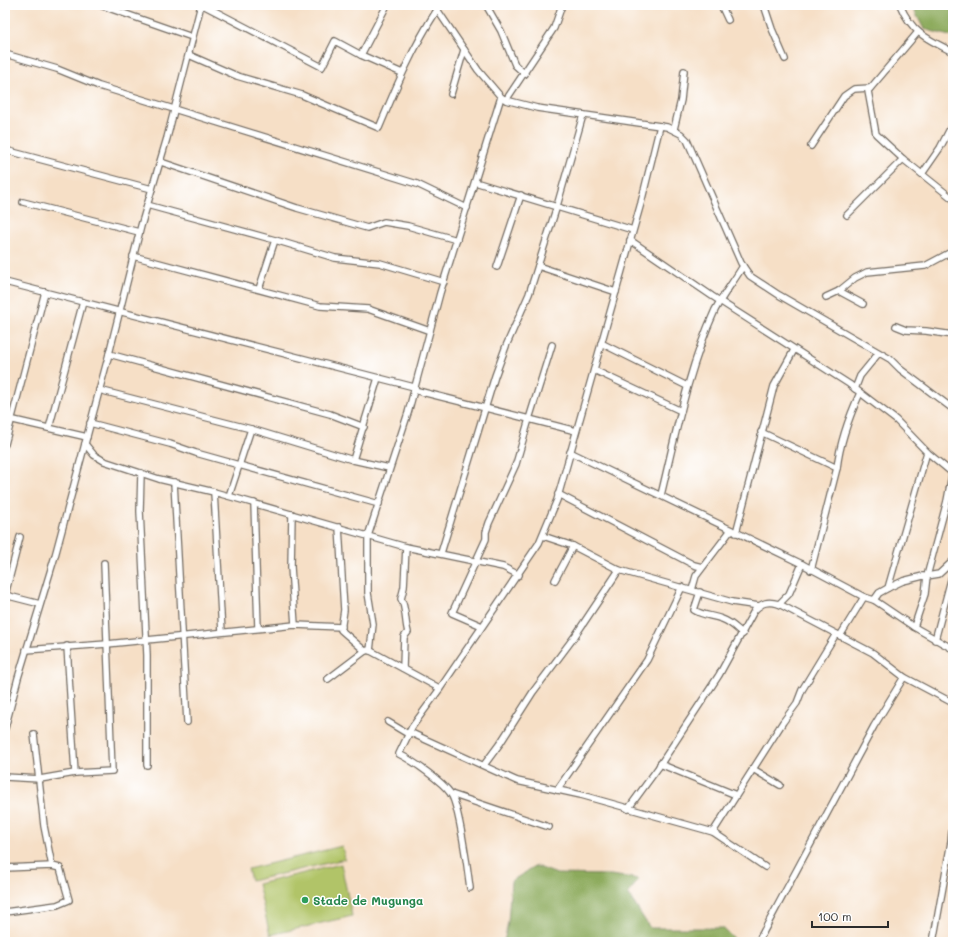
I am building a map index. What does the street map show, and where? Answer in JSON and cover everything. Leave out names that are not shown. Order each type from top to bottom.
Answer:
[{"type":"street","points":[[100,5],[192,37]]},
{"type":"street","points":[[5,728],[85,444],[139,232],[161,162],[192,37],[202,5],[322,67],[335,41],[360,55],[402,73]]},
{"type":"street","points":[[360,55],[387,5]]},
{"type":"street","points":[[486,5],[501,31],[515,65],[525,74]]},
{"type":"street","points":[[328,679],[368,651],[373,624],[368,593],[368,536],[414,388],[444,282],[475,182],[504,99],[525,74],[554,28],[562,5]]},
{"type":"street","points":[[721,5],[728,20]]},
{"type":"street","points":[[764,5],[772,29],[786,59]]},
{"type":"street","points":[[900,5],[910,25],[918,32],[953,52]]},
{"type":"street","points":[[188,55],[238,76],[302,95],[379,128],[402,73],[435,7],[478,70],[504,99],[537,108],[660,126],[674,129],[681,134],[687,140],[743,266],[750,276],[878,354],[895,362],[900,369],[953,409]]},
{"type":"street","points":[[918,32],[868,91],[876,134],[903,159],[953,199]]},
{"type":"street","points":[[451,94],[464,50]]},
{"type":"street","points":[[5,54],[57,69],[99,86],[417,184],[467,208]]},
{"type":"street","points":[[674,129],[681,100],[684,70]]},
{"type":"street","points":[[811,146],[844,96],[854,89],[870,88]]},
{"type":"street","points":[[441,553],[485,407],[506,346],[529,294],[558,206],[583,115]]},
{"type":"street","points":[[922,174],[940,148],[953,123]]},
{"type":"street","points":[[549,827],[451,794],[413,761],[399,754],[409,733],[519,574],[543,536],[558,494],[594,370],[660,126]]},
{"type":"street","points":[[5,150],[152,189]]},
{"type":"street","points":[[847,215],[903,159]]},
{"type":"street","points":[[161,162],[297,208],[367,228],[384,222],[408,226],[457,240]]},
{"type":"street","points":[[475,182],[633,230]]},
{"type":"street","points":[[497,267],[520,195]]},
{"type":"street","points":[[23,202],[139,232]]},
{"type":"street","points":[[147,205],[335,258],[380,264],[444,282]]},
{"type":"street","points":[[259,289],[274,240]]},
{"type":"street","points":[[630,240],[794,350],[855,388],[896,420],[927,452],[952,470],[952,482],[927,576],[924,594],[914,627]]},
{"type":"street","points":[[826,297],[839,291],[855,278],[867,272],[925,266],[953,251]]},
{"type":"street","points":[[133,256],[320,306],[368,309],[430,331]]},
{"type":"street","points":[[538,266],[616,292]]},
{"type":"street","points":[[661,495],[687,386],[706,333],[720,301],[743,266]]},
{"type":"street","points":[[5,282],[378,378],[576,431]]},
{"type":"street","points":[[839,291],[863,304]]},
{"type":"street","points":[[5,444],[13,419],[45,292]]},
{"type":"street","points":[[49,428],[83,302]]},
{"type":"street","points":[[896,326],[906,330],[953,335]]},
{"type":"street","points":[[601,343],[687,386]]},
{"type":"street","points":[[482,626],[452,612],[486,539],[486,532],[489,523],[516,464],[552,344]]},
{"type":"street","points":[[692,590],[696,576],[702,567],[733,531],[774,386],[794,350]]},
{"type":"street","points":[[109,354],[330,414],[364,427]]},
{"type":"street","points":[[855,388],[860,376],[878,354]]},
{"type":"street","points":[[594,370],[681,411]]},
{"type":"street","points":[[353,460],[378,378]]},
{"type":"street","points":[[99,390],[251,429],[353,460],[389,468]]},
{"type":"street","points":[[811,570],[837,468],[839,451],[849,417],[860,393]]},
{"type":"street","points":[[5,418],[87,436]]},
{"type":"street","points":[[90,423],[170,444],[379,504]]},
{"type":"street","points":[[229,496],[251,429]]},
{"type":"street","points":[[761,432],[837,468]]},
{"type":"street","points":[[85,444],[94,455],[104,461],[141,473],[229,496],[406,547],[503,567],[519,574]]},
{"type":"street","points":[[570,452],[802,564],[864,597],[874,600],[914,627],[953,649]]},
{"type":"street","points":[[888,588],[927,452]]},
{"type":"street","points":[[141,473],[140,511],[146,640],[147,765]]},
{"type":"street","points":[[174,482],[187,722]]},
{"type":"street","points":[[214,492],[222,632]]},
{"type":"street","points":[[558,494],[694,565],[702,567]]},
{"type":"street","points":[[254,503],[258,628]]},
{"type":"street","points":[[292,514],[291,566],[296,625]]},
{"type":"street","points":[[339,527],[344,594],[341,630],[348,637],[368,651],[440,688]]},
{"type":"street","points":[[543,536],[573,546],[619,570],[732,602],[759,606],[768,602],[779,604],[873,653],[904,677],[953,703]]},
{"type":"street","points":[[20,537],[5,595],[40,604]]},
{"type":"street","points":[[555,580],[573,546]]},
{"type":"street","points":[[403,668],[404,637],[408,632],[404,620],[404,603],[402,600],[406,547]]},
{"type":"street","points":[[874,600],[879,593],[903,581],[939,574],[953,561]]},
{"type":"street","points":[[5,777],[40,779],[75,773],[112,771],[104,563]]},
{"type":"street","points":[[779,604],[789,594],[795,575],[802,564]]},
{"type":"street","points":[[484,765],[501,742],[533,692],[575,636],[619,570]]},
{"type":"street","points":[[935,640],[953,572]]},
{"type":"street","points":[[557,790],[647,660],[682,587]]},
{"type":"street","points":[[700,592],[694,610],[700,614],[721,618],[730,623],[743,634]]},
{"type":"street","points":[[713,832],[797,703],[802,690],[864,597]]},
{"type":"street","points":[[628,809],[719,675],[759,606]]},
{"type":"street","points":[[26,650],[107,644],[296,625],[342,627]]},
{"type":"street","points":[[67,646],[75,773]]},
{"type":"street","points":[[758,942],[874,726],[904,677]]},
{"type":"street","points":[[388,722],[409,733],[484,765],[517,781],[557,790],[713,832],[765,867]]},
{"type":"street","points":[[34,734],[44,826],[52,866]]},
{"type":"street","points":[[660,764],[736,795]]},
{"type":"street","points":[[753,769],[780,785]]},
{"type":"street","points":[[451,794],[468,868],[470,888]]},
{"type":"street","points":[[933,942],[951,842],[953,820]]},
{"type":"street","points":[[5,868],[52,866],[60,868],[68,900],[66,902],[5,912]]},
{"type":"green space","points":[[911,5],[953,5],[953,37],[924,29]]},
{"type":"green space","points":[[342,846],[345,859],[251,881],[248,869]]},
{"type":"green space","name":"Stade de Mugunga","points":[[341,864],[352,916],[270,935],[258,884]]},
{"type":"green space","points":[[536,866],[557,874],[611,875],[639,879],[628,894],[650,928],[723,928],[737,942],[504,942],[508,922],[511,881]]},
{"type":"place","name":"Stade de Mugunga","points":[[305,900]]}]
